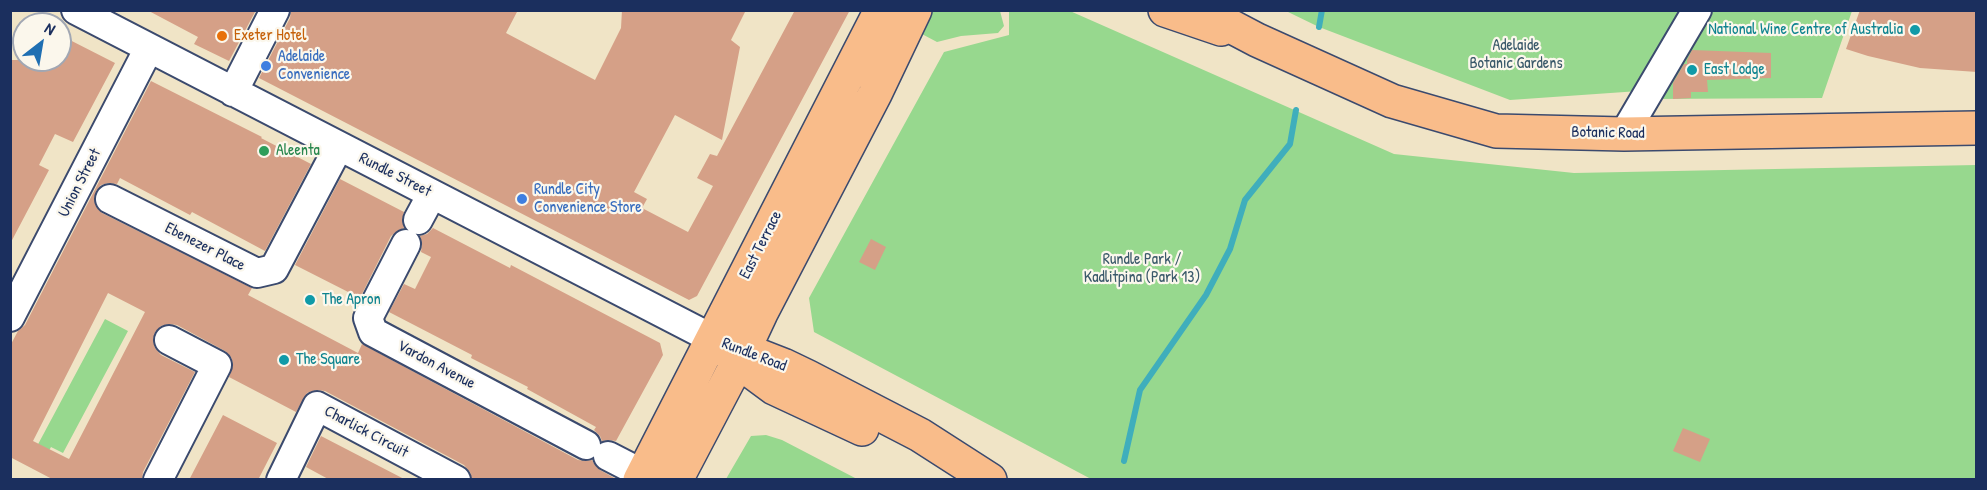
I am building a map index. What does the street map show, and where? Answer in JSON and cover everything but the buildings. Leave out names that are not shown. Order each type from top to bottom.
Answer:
[{"type":"main road","name":"East Terrace","points":[[649,478],[713,339],[881,10]]},
{"type":"main road","name":"East Terrace","points":[[676,480],[875,94],[915,10]]},
{"type":"main road","name":"Botanic Road","points":[[1165,10],[1257,40]]},
{"type":"main road","name":"Botanic Road","points":[[1200,10],[1257,40],[1392,101],[1496,130],[1624,134],[1977,128]]},
{"type":"main road","points":[[846,80],[875,94]]},
{"type":"main road","name":"Rundle Road","points":[[713,339],[741,356],[774,388],[972,480]]},
{"type":"main road","name":"Rundle Road","points":[[741,356],[783,365],[920,435],[990,480]]},
{"type":"street","name":"Rundle Street","points":[[76,10],[713,339]]},
{"type":"street","points":[[233,92],[275,10]]},
{"type":"street","points":[[1624,134],[1697,10]]},
{"type":"street","name":"Union Street","points":[[10,317],[93,190],[149,48]]},
{"type":"street","name":"Ebenezer Place","points":[[93,190],[257,273],[274,269],[339,146]]},
{"type":"street","name":"Vardon Avenue","points":[[432,194],[368,318],[373,332],[649,478]]},
{"type":"street","points":[[158,480],[217,366],[169,340]]},
{"type":"street","name":"Charlick Circuit","points":[[280,480],[317,406],[456,480]]},
{"type":"green space","points":[[931,11],[1000,11],[1004,26],[998,33],[961,36],[937,42],[920,33]]},
{"type":"green space","name":"Rundle Park / Kadlitpina (Park 13)","points":[[1009,11],[1070,11],[1394,154],[1574,173],[1976,165],[1976,479],[1091,479],[814,332],[809,298],[944,52],[1009,35]]},
{"type":"green space","name":"Adelaide Botanic Gardens","points":[[1286,11],[1852,11],[1822,98],[1651,99],[1639,91],[1510,100],[1319,27]]},
{"type":"green space","points":[[105,319],[128,331],[63,453],[51,447],[39,469],[28,463]]},
{"type":"green space","points":[[766,435],[782,440],[857,479],[726,479],[751,436]]},
{"type":"waterway","points":[[1319,27],[1322,10]]},
{"type":"waterway","points":[[1124,461],[1140,390],[1206,295],[1230,249],[1245,200],[1290,144],[1296,110]]},
{"type":"place","name":"National Wine Centre of Australia","points":[[1915,30]]},
{"type":"place","name":"Exeter Hotel","points":[[222,36]]},
{"type":"place","name":"Adelaide Convenience","points":[[266,66]]},
{"type":"place","name":"East Lodge","points":[[1692,70]]},
{"type":"place","name":"Aleenta","points":[[264,151]]},
{"type":"place","name":"Rundle City Convenience Store","points":[[522,199]]},
{"type":"place","name":"The Apron","points":[[310,300]]},
{"type":"place","name":"The Square","points":[[284,360]]}]
